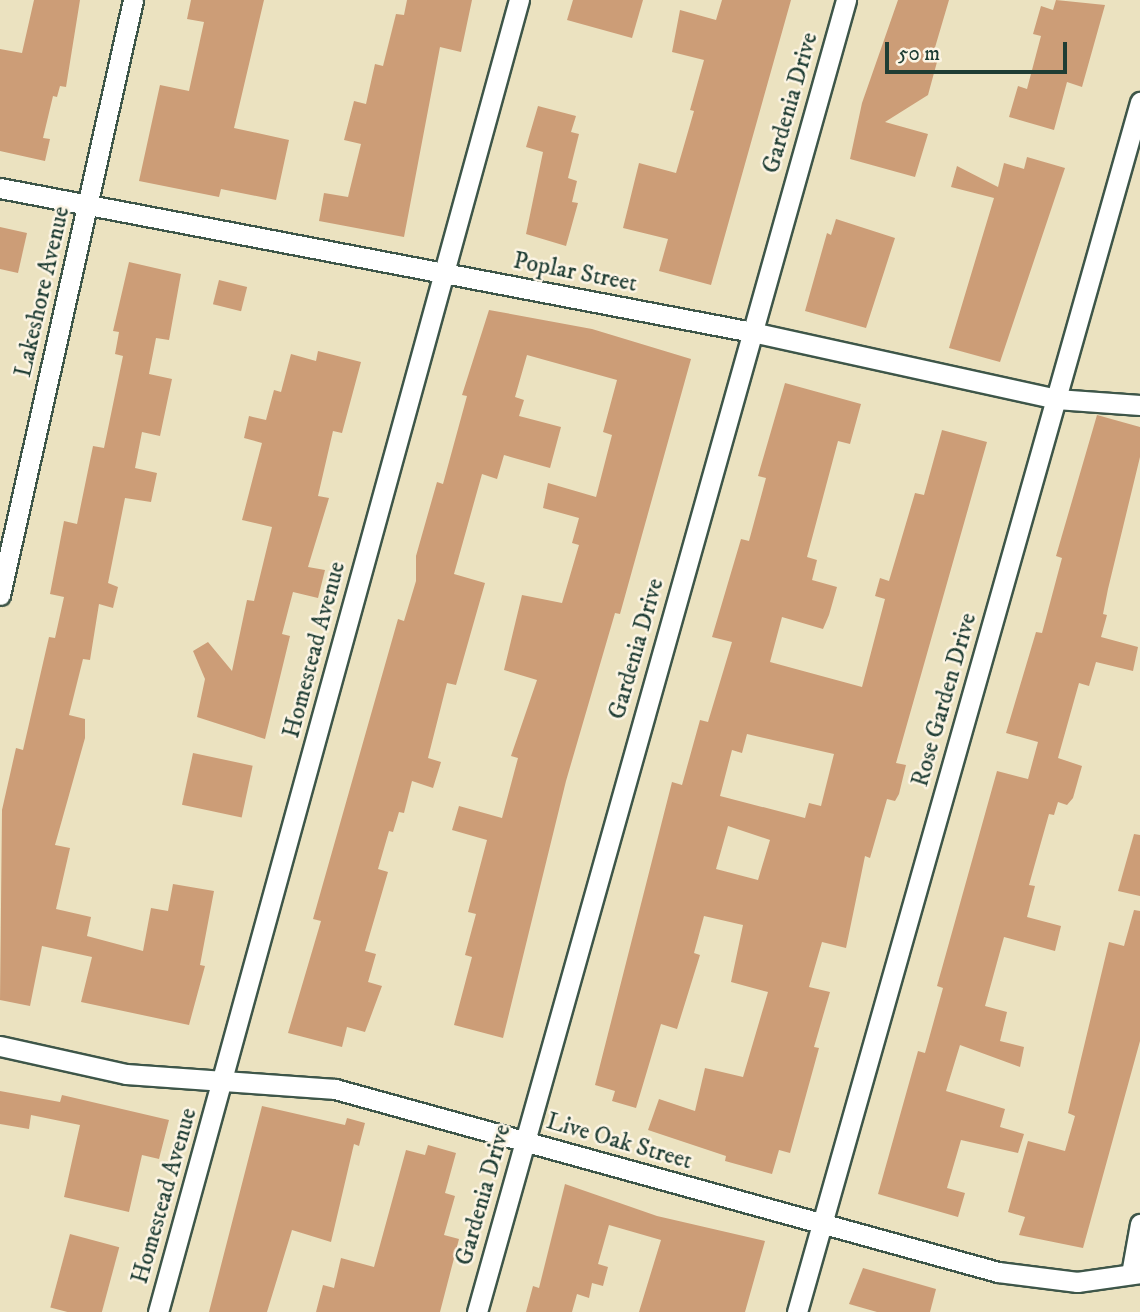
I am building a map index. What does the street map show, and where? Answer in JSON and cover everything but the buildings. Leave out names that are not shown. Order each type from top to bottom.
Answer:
[{"type":"street","name":"Lakeshore Avenue","points":[[0,595],[133,0]]},
{"type":"street","name":"Homestead Avenue","points":[[158,1312],[519,0]]},
{"type":"street","name":"Gardenia Drive","points":[[477,1312],[846,0]]},
{"type":"street","name":"Rose Garden Drive","points":[[797,1312],[1140,102]]},
{"type":"street","name":"Poplar Street","points":[[0,188],[88,207],[752,332],[1056,399],[1140,405]]},
{"type":"street","name":"Live Oak Street","points":[[0,1046],[126,1074],[335,1089],[822,1224],[1046,1281],[1077,1282],[1135,1273]]},
{"type":"street","points":[[1135,1273],[1140,1224]]}]
